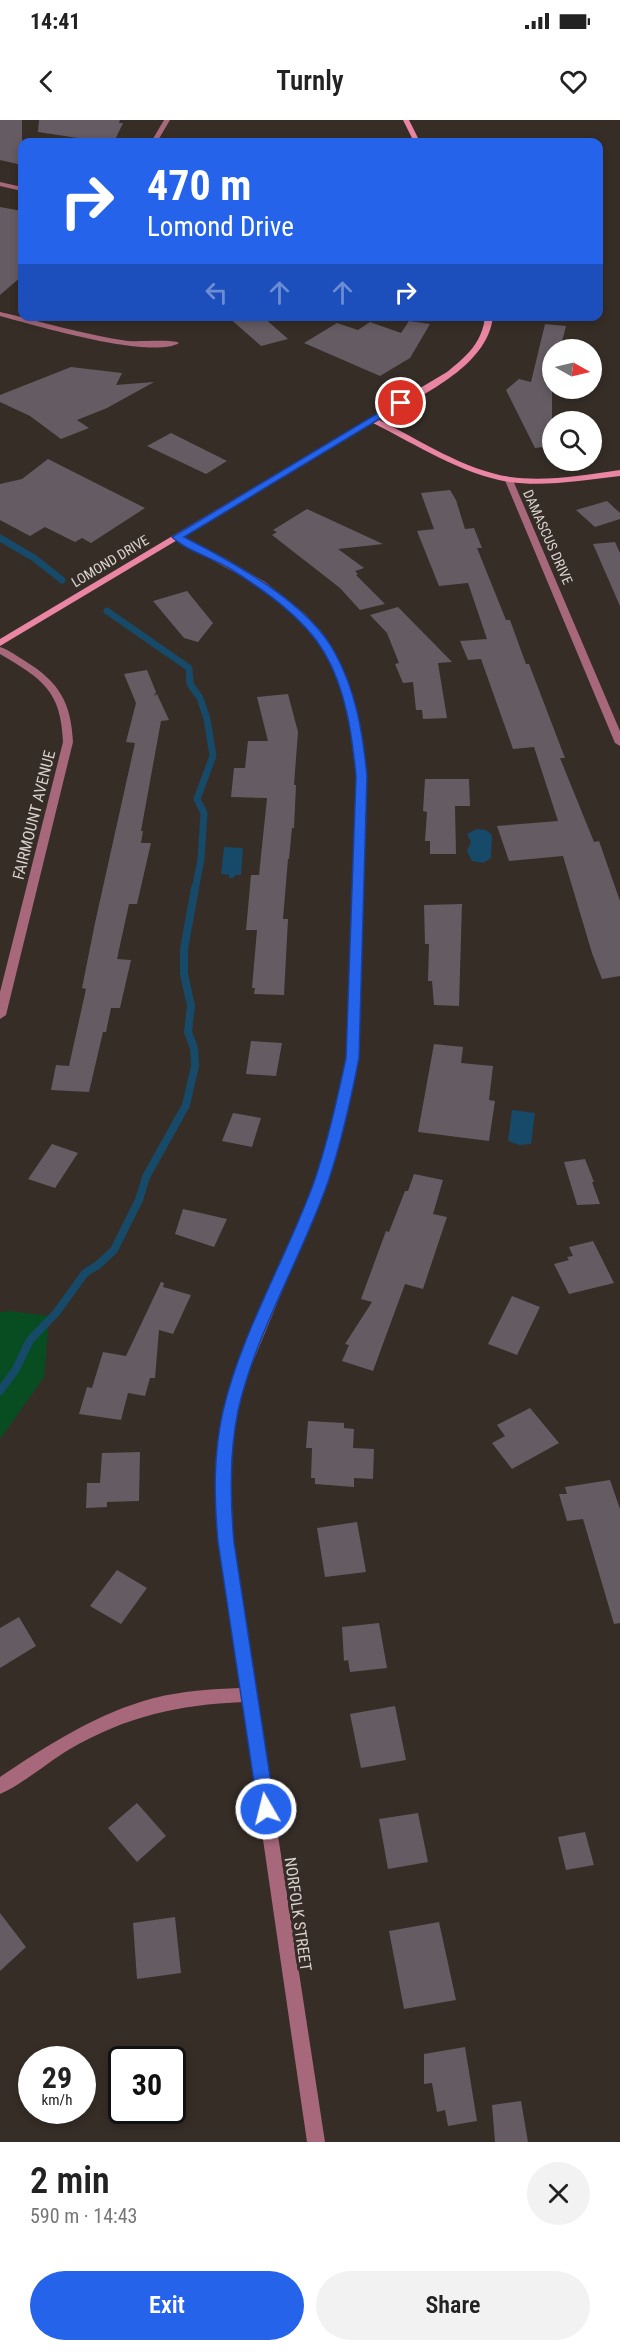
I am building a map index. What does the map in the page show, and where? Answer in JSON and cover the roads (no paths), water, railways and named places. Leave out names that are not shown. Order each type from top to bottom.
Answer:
[{"type":"main road","points":[[406,120],[415,138]]},
{"type":"main road","name":"LOMOND DRIVE","points":[[0,643],[450,374],[468,359],[484,338],[488,321]]},
{"type":"main road","name":"DAMASCUS DRIVE","points":[[373,420],[480,471],[508,478]]},
{"type":"main road","points":[[508,478],[545,480],[620,473]]},
{"type":"street","points":[[156,138],[167,120]]},
{"type":"street","points":[[0,184],[18,188]]},
{"type":"street","points":[[0,314],[18,318]]},
{"type":"street","points":[[30,321],[120,342],[150,345],[175,343]]},
{"type":"street","name":"DAMASCUS DRIVE","points":[[508,478],[620,743]]},
{"type":"street","name":"NORFOLK STREET","points":[[177,537],[261,584],[306,623],[330,652],[347,693],[357,738],[361,776],[352,1058],[341,1112],[321,1182],[241,1374],[231,1411],[223,1460],[222,1501],[226,1542],[316,2142]]},
{"type":"street","name":"FAIRMOUNT AVENUE","points":[[0,650],[49,682],[62,702],[68,731],[65,753],[0,1015]]},
{"type":"street","points":[[0,1786],[72,1737],[98,1724],[144,1708],[181,1700],[250,1695]]},
{"type":"water","points":[[477,829],[486,830],[492,835],[491,858],[483,863],[472,861],[467,851],[471,842],[467,834]]},
{"type":"water","points":[[224,847],[243,848],[241,875],[229,878],[229,875],[221,874]]},
{"type":"water","points":[[512,1110],[535,1113],[531,1144],[519,1145],[508,1141]]},
{"type":"waterway","points":[[0,538],[34,558],[62,580]]},
{"type":"waterway","points":[[107,611],[189,668],[190,684],[200,698],[207,719],[213,756],[197,799],[204,813],[201,859],[195,890]]},
{"type":"waterway","points":[[0,1391],[16,1369],[30,1340],[56,1313],[85,1273],[98,1265],[114,1250],[139,1200],[146,1177],[186,1105],[195,1066],[194,1048],[188,1032],[191,1006],[184,974],[184,949],[195,888]]}]
